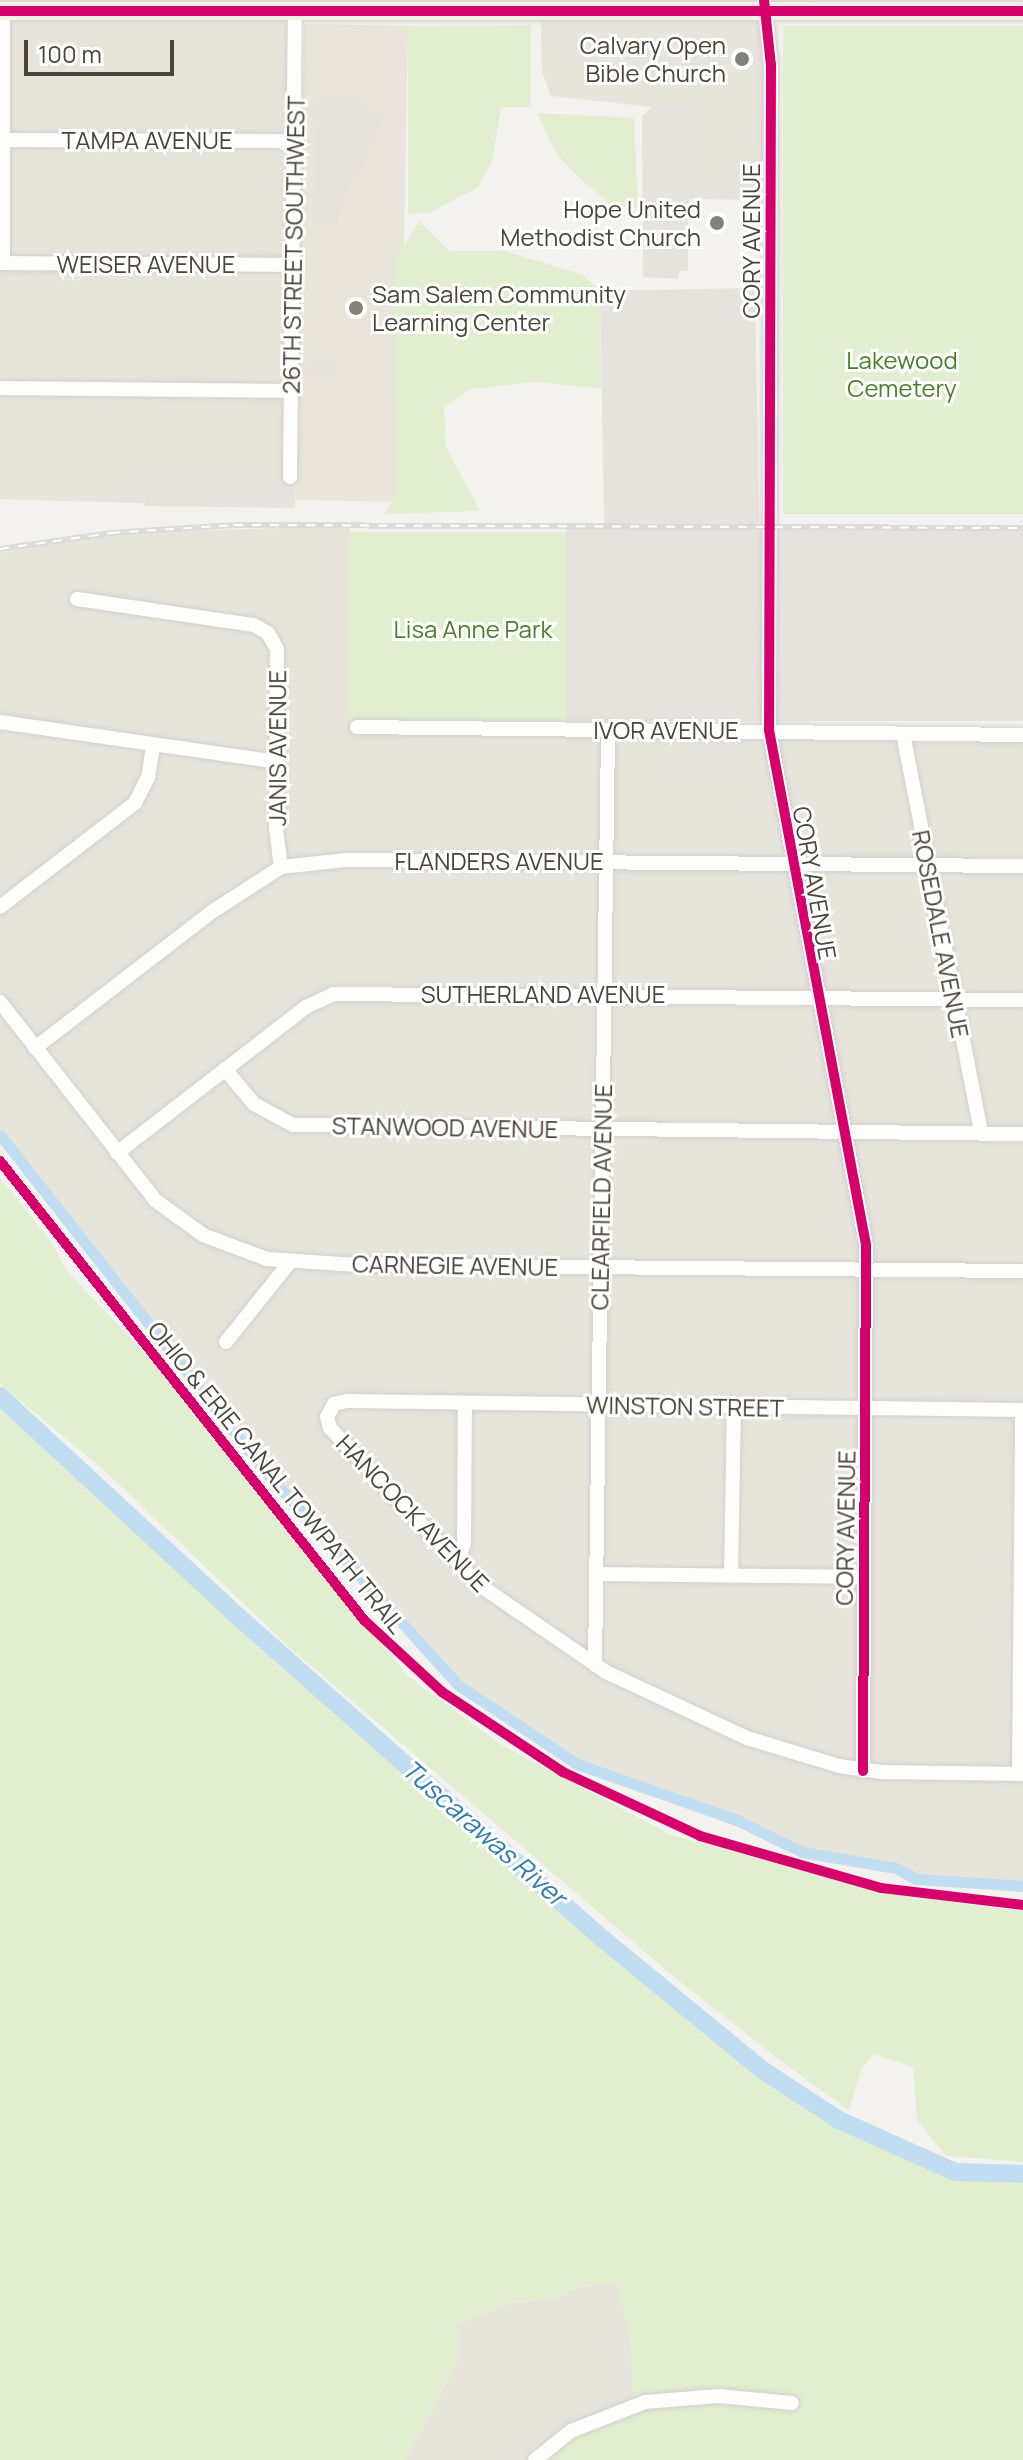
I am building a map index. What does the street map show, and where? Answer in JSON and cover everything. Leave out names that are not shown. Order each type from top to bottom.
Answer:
[{"type":"main road","points":[[2,11],[74,5],[295,13],[420,5],[812,5],[1023,11]]},
{"type":"street","name":"CORY AVENUE","points":[[766,6],[769,730],[816,999],[844,1132],[866,1270],[863,1771]]},
{"type":"street","points":[[1,263],[2,11]]},
{"type":"street","name":"26TH STREET SOUTHWEST","points":[[290,477],[295,13]]},
{"type":"street","name":"TAMPA AVENUE","points":[[2,140],[293,141]]},
{"type":"street","name":"WEISER AVENUE","points":[[1,263],[293,265]]},
{"type":"street","points":[[0,388],[291,391]]},
{"type":"street","name":"JANIS AVENUE","points":[[77,599],[264,630],[277,649],[281,867]]},
{"type":"street","points":[[0,722],[277,762]]},
{"type":"street","name":"IVOR AVENUE","points":[[357,727],[1023,735]]},
{"type":"street","name":"CLEARFIELD AVENUE","points":[[595,1665],[608,730]]},
{"type":"street","name":"ROSEDALE AVENUE","points":[[903,734],[926,865],[981,1133]]},
{"type":"street","points":[[0,907],[139,798],[153,745]]},
{"type":"street","name":"FLANDERS AVENUE","points":[[35,1048],[213,911],[281,867],[345,860],[1023,866]]},
{"type":"street","name":"SUTHERLAND AVENUE","points":[[117,1153],[325,996],[604,994],[1023,1000]]},
{"type":"street","name":"CARNEGIE AVENUE","points":[[0,1002],[140,1185],[183,1224],[237,1251],[289,1263],[1023,1271]]},
{"type":"street","name":"STANWOOD AVENUE","points":[[225,1069],[254,1104],[293,1125],[1023,1134]]},
{"type":"street","points":[[226,1342],[289,1263]]},
{"type":"street","name":"WINSTON STREET","points":[[347,1401],[1023,1410]]},
{"type":"street","name":"HANCOCK AVENUE","points":[[347,1401],[329,1409],[330,1428],[487,1592],[595,1665],[747,1738],[863,1771],[1021,1774]]},
{"type":"street","points":[[458,1563],[464,1542],[465,1403]]},
{"type":"street","points":[[731,1575],[734,1406]]},
{"type":"street","points":[[1021,1774],[1023,1410]]},
{"type":"street","points":[[596,1574],[864,1577]]},
{"type":"street","points":[[535,2460],[571,2431],[653,2400],[719,2396],[792,2403]]},
{"type":"shaded area","points":[[0,0],[812,0],[812,11],[768,11],[771,185],[695,184],[652,107],[551,96],[542,72],[541,10],[295,13],[295,508],[0,499]]},
{"type":"shaded area","name":"Sam Salem Community Learning Center","points":[[304,24],[408,26],[400,502],[296,500]]},
{"type":"shaded area","points":[[314,100],[364,100],[364,108],[384,113],[359,179],[351,178],[337,227],[314,222],[315,123],[323,121],[314,120]]},
{"type":"shaded area","points":[[652,107],[692,108],[695,183],[758,184],[759,200],[689,199],[688,230],[676,231],[676,240],[688,240],[688,271],[679,271],[678,279],[643,277],[642,116]]},
{"type":"shaded area","points":[[755,288],[759,524],[604,527],[600,291]]},
{"type":"shaded area","points":[[313,358],[334,358],[335,377],[307,377]]},
{"type":"shaded area","points":[[296,473],[295,508],[145,506],[145,478],[272,479]]},
{"type":"shaded area","points":[[350,526],[357,726],[1023,733],[1023,1886],[916,1879],[896,1868],[802,1852],[577,1764],[458,1685],[262,1468],[0,1135],[0,553],[111,533]]},
{"type":"shaded area","points":[[566,527],[1023,527],[1023,721],[566,721]]},
{"type":"shaded area","points":[[751,536],[751,551],[756,555],[747,578],[756,586],[751,677],[755,690],[748,690],[748,700],[715,700],[716,714],[705,714],[704,703],[665,700],[665,684],[646,683],[644,646],[660,641],[662,660],[698,677],[699,662],[724,660],[729,556],[704,552],[698,559],[615,561],[614,557],[585,557],[582,538]]},
{"type":"shaded area","points":[[585,570],[608,570],[610,651],[586,653],[585,681],[575,683],[570,631],[573,625],[585,625]]},
{"type":"shaded area","points":[[972,589],[968,717],[907,713],[907,706],[900,705],[899,637],[887,635],[886,619],[903,592]]},
{"type":"shaded area","points":[[778,627],[807,628],[806,641],[784,641],[784,654],[805,654],[808,674],[778,674]]},
{"type":"shaded area","points":[[778,677],[785,677],[785,700],[859,700],[859,717],[849,718],[849,705],[838,705],[838,717],[780,718]]},
{"type":"shaded area","points":[[700,741],[708,742],[713,773],[761,772],[764,784],[690,782],[685,757]]},
{"type":"shaded area","points":[[738,742],[737,764],[760,764],[761,771],[715,772],[715,747]]},
{"type":"shaded area","points":[[616,2282],[630,2331],[635,2398],[568,2427],[529,2460],[405,2460],[459,2359],[458,2325],[508,2303],[553,2299],[579,2287]]},
{"type":"green space","points":[[531,25],[531,107],[501,107],[492,162],[477,188],[429,213],[408,214],[408,26]]},
{"type":"green space","name":"Lakewood Cemetery","points":[[783,26],[1023,26],[1023,514],[783,514]]},
{"type":"green space","points":[[537,113],[634,118],[638,209],[610,204],[576,175],[556,153]]},
{"type":"green space","points":[[419,221],[449,251],[505,251],[583,275],[600,290],[601,388],[534,382],[471,389],[444,407],[446,447],[480,511],[385,514],[397,493],[395,261]]},
{"type":"green space","name":"Lisa Anne Park","points":[[349,532],[566,532],[566,722],[349,722]]},
{"type":"green space","points":[[0,1178],[50,1240],[67,1271],[164,1374],[408,1676],[500,1744],[671,1835],[888,1894],[1023,1911],[1023,2162],[946,2156],[917,2120],[913,2067],[874,2054],[861,2070],[849,2110],[785,2064],[673,1976],[288,1646],[105,1471],[0,1384]]},
{"type":"green space","points":[[0,1403],[603,1939],[761,2069],[839,2120],[955,2172],[1023,2174],[1023,2460],[548,2460],[553,2444],[634,2404],[630,2331],[616,2282],[579,2287],[553,2299],[508,2303],[458,2325],[459,2359],[405,2460],[0,2460]]},
{"type":"waterway","points":[[0,1135],[262,1468],[458,1685],[577,1764],[737,1820],[802,1852],[896,1868],[916,1879],[1023,1886]]},
{"type":"waterway","name":"Tuscarawas River","points":[[0,1396],[233,1612],[603,1939],[761,2069],[839,2120],[955,2172],[1023,2174]]},
{"type":"railway","points":[[0,549],[111,533],[234,525],[1023,528]]},
{"type":"cycle path","points":[[764,0],[771,65],[769,730],[866,1245],[863,1771]]},
{"type":"cycle path","points":[[0,11],[1023,11]]},
{"type":"cycle path","name":"OHIO & ERIE CANAL TOWPATH TRAIL","points":[[0,1161],[364,1620],[442,1692],[563,1772],[700,1836],[881,1888],[1023,1905]]},
{"type":"place","name":"Calvary Open Bible Church","points":[[742,59]]},
{"type":"place","name":"Hope United Methodist Church","points":[[717,223]]},
{"type":"place","name":"Sam Salem Community Learning Center","points":[[356,308]]}]
